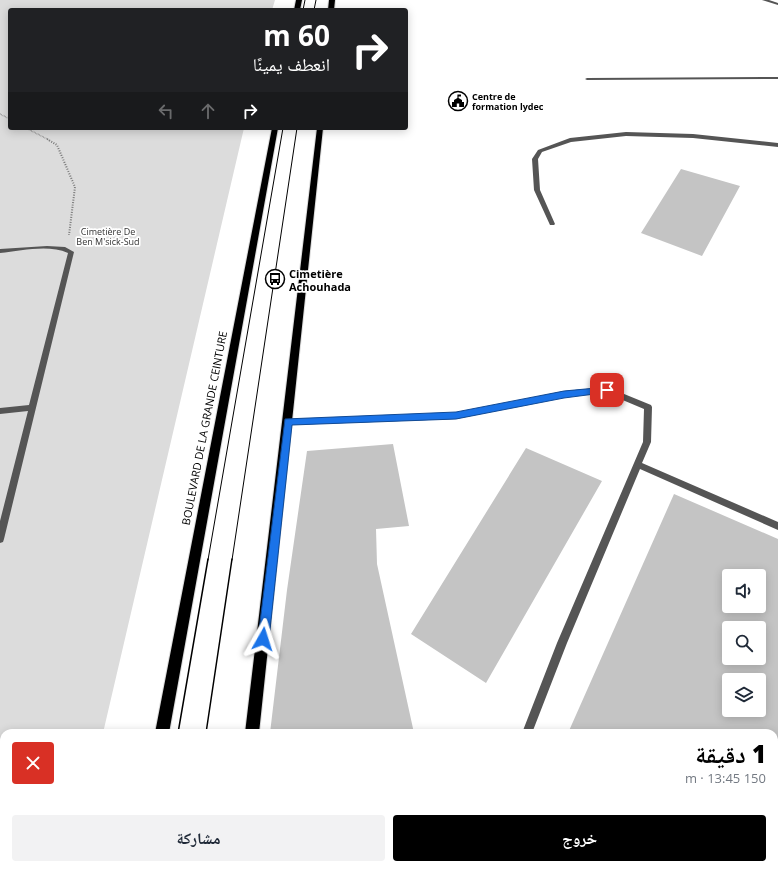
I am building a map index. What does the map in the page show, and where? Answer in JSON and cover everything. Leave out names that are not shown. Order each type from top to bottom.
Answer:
[{"type":"main road","name":"BOULEVARD DE LA GRANDE CEINTURE","points":[[163,729],[275,130]]},
{"type":"main road","points":[[252,729],[320,130]]},
{"type":"lane","points":[[764,0],[778,4]]},
{"type":"lane","points":[[587,79],[778,78]]},
{"type":"lane","points":[[552,224],[537,190],[535,159],[540,151],[570,140],[626,134],[694,136],[778,145]]},
{"type":"lane","points":[[0,251],[53,248],[67,249],[72,252],[0,539]]},
{"type":"lane","points":[[288,422],[456,416],[564,394],[607,390],[648,407],[647,442],[562,643],[529,729]]},
{"type":"lane","points":[[0,411],[33,408]]},
{"type":"lane","points":[[638,465],[778,526]]},
{"type":"path","points":[[30,130],[57,145],[75,187],[67,249]]},
{"type":"green space","name":"Cimetière De Ben M'sick-Sud","points":[[0,0],[275,0],[273,8],[8,8],[8,130],[244,130],[104,729],[0,729]]},
{"type":"building","points":[[681,169],[740,186],[702,256],[641,233]]},
{"type":"building","points":[[393,444],[409,526],[376,529],[377,564],[413,729],[270,729],[287,590],[307,451]]},
{"type":"building","points":[[526,448],[602,481],[486,683],[411,634]]},
{"type":"building","points":[[674,494],[778,539],[778,729],[570,729]]},
{"type":"tram line","points":[[303,8],[305,0]]},
{"type":"tram line","points":[[314,8],[316,0]]},
{"type":"tram line","points":[[208,560],[283,130]]},
{"type":"tram line","points":[[232,560],[297,130]]},
{"type":"tram line","points":[[179,729],[208,559]]},
{"type":"tram line","points":[[207,729],[232,559]]},
{"type":"place","name":"Centre de formation lydec","points":[[458,101]]},
{"type":"place","name":"Cimetière Achouhada","points":[[275,279]]},
{"type":"route","points":[[263,639],[288,422],[456,416],[564,394],[607,390]]}]
